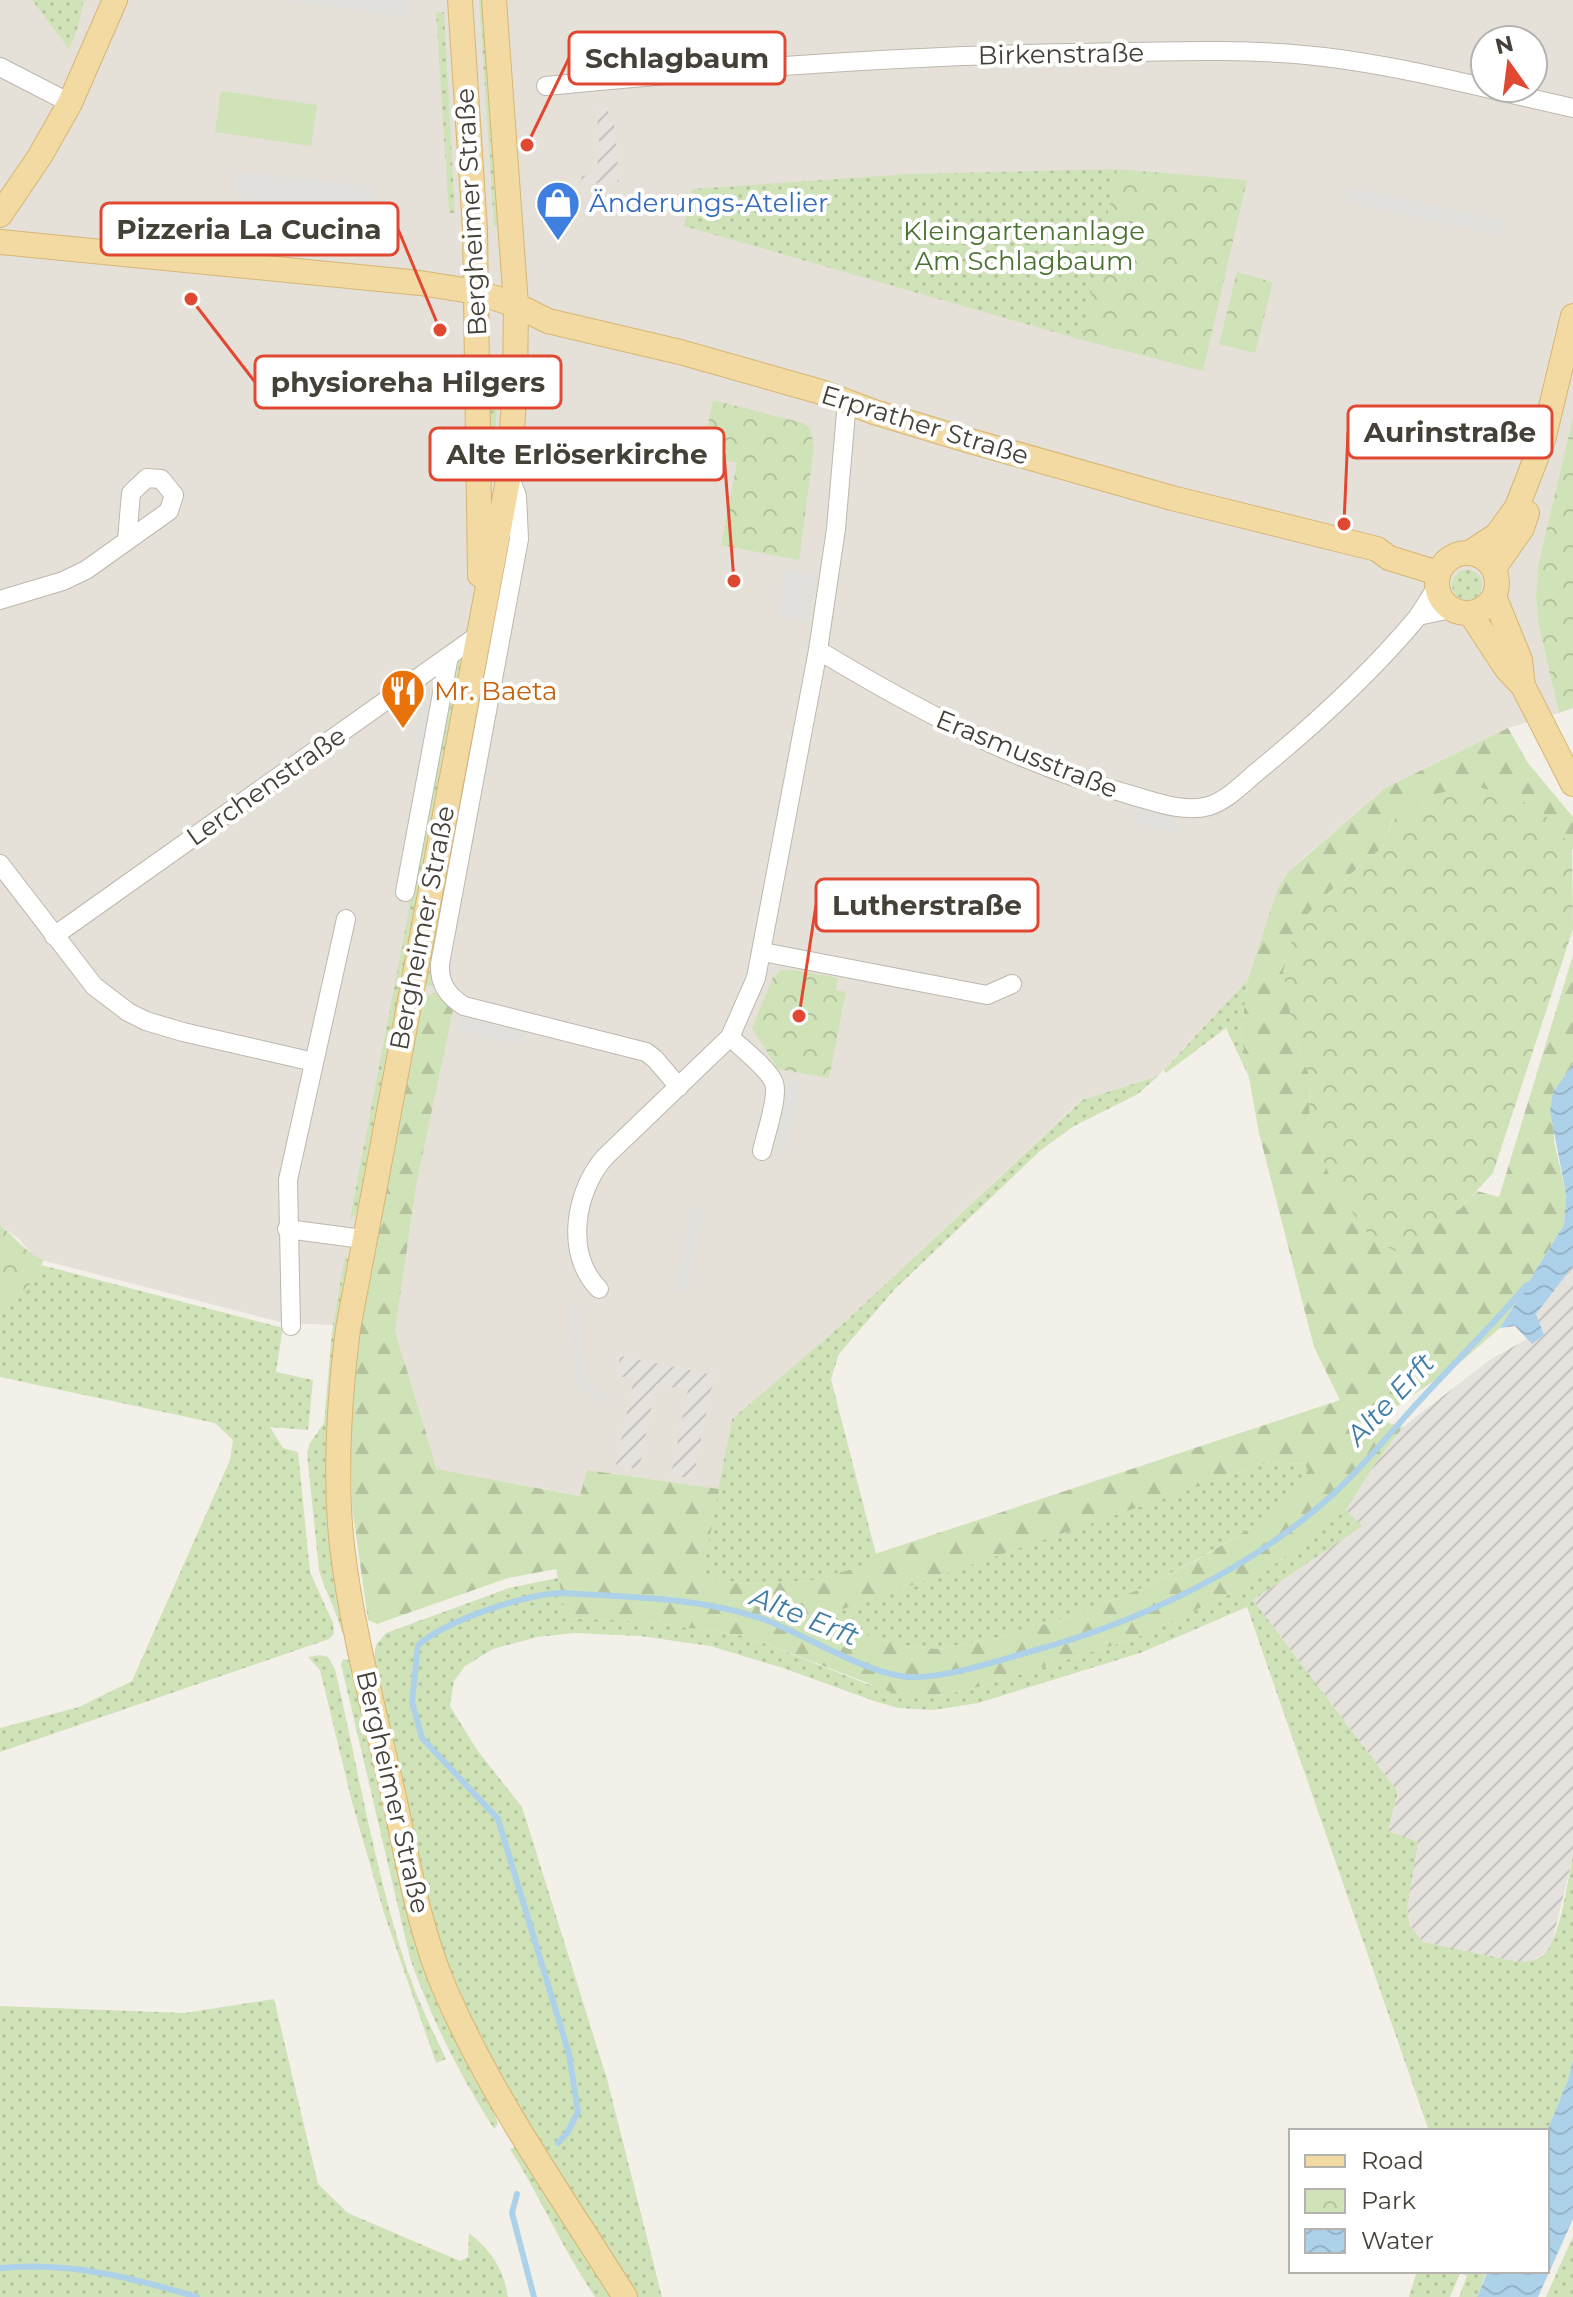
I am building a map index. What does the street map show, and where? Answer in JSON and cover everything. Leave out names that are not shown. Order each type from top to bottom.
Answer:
[{"type":"main road","points":[[0,215],[40,156],[70,103],[115,0]]},
{"type":"main road","name":"Bergheimer Straße","points":[[460,0],[477,292],[479,626]]},
{"type":"main road","name":"Bergheimer Straße","points":[[494,0],[516,305],[509,475],[363,1239],[341,1385],[338,1445],[342,1547],[358,1637],[424,1927],[445,1990],[478,2059],[625,2297]]},
{"type":"main road","name":"Erprather Straße","points":[[0,242],[420,283],[477,292],[516,305],[548,321],[680,352],[953,436],[1172,498],[1377,549],[1389,558],[1449,568],[1480,555],[1494,568]]},
{"type":"main road","points":[[1460,611],[1488,604],[1494,596],[1497,587],[1494,568],[1522,528],[1573,316]]},
{"type":"main road","points":[[1538,456],[1510,519],[1497,535],[1449,568],[1441,601],[1460,611],[1523,686],[1573,784]]},
{"type":"main road","points":[[1494,596],[1520,660],[1523,686]]},
{"type":"street","name":"Birkenstraße","points":[[546,86],[930,57],[1144,52],[1281,54],[1375,64],[1573,108]]},
{"type":"street","points":[[0,67],[70,103]]},
{"type":"street","points":[[599,1289],[585,1274],[582,1265],[579,1222],[589,1178],[605,1157],[730,1037],[748,1001],[763,952],[818,650],[836,529],[847,401]]},
{"type":"street","name":"Bergheimer Straße","points":[[509,475],[519,507],[519,539],[440,964],[444,988],[464,1006],[635,1048],[655,1059],[679,1087]]},
{"type":"street","points":[[0,600],[74,576],[127,540]]},
{"type":"street","name":"Erasmusstraße","points":[[818,650],[920,711],[995,746],[1112,790],[1163,804],[1194,808],[1225,798],[1289,746],[1346,693],[1418,616],[1449,568]]},
{"type":"street","points":[[1418,616],[1460,611]]},
{"type":"street","name":"Lerchenstraße","points":[[54,936],[449,656],[479,626]]},
{"type":"street","name":"Bergheimer Straße","points":[[405,892],[449,656]]},
{"type":"street","points":[[0,864],[94,986],[111,1002],[146,1021],[314,1062]]},
{"type":"street","points":[[291,1326],[288,1180],[346,919]]},
{"type":"street","points":[[763,952],[987,995],[1012,984]]},
{"type":"street","points":[[730,1037],[768,1074],[774,1084],[762,1151]]},
{"type":"street","points":[[287,1229],[363,1239]]},
{"type":"shaded area","points":[[0,0],[1573,0],[1573,417],[1538,565],[1536,598],[1538,623],[1559,713],[1508,728],[1385,788],[1294,866],[1277,890],[1248,979],[1158,1076],[1081,1100],[846,1321],[732,1419],[719,1489],[587,1470],[581,1496],[437,1469],[395,1331],[417,1181],[360,1326],[284,1323],[34,1258],[20,1240],[0,1225]]},
{"type":"shaded area","points":[[281,0],[410,0],[408,17]]},
{"type":"shaded area","points":[[608,107],[609,123],[614,123],[619,182],[582,184],[581,176],[598,174],[597,151],[600,150],[596,108]]},
{"type":"shaded area","points":[[233,171],[377,186],[373,232],[248,219],[248,205],[232,188]]},
{"type":"shaded area","points":[[1350,187],[1505,221],[1501,236],[1347,202]]},
{"type":"shaded area","points":[[785,570],[817,575],[809,621],[777,616]]},
{"type":"shaded area","points":[[424,687],[435,689],[425,743],[414,741]]},
{"type":"shaded area","points":[[1132,806],[1176,818],[1180,834],[1135,823]]},
{"type":"shaded area","points":[[459,1013],[526,1030],[522,1046],[455,1029]]},
{"type":"shaded area","points":[[789,1079],[800,1081],[787,1149],[776,1146]]},
{"type":"shaded area","points":[[691,1209],[703,1211],[687,1294],[675,1292]]},
{"type":"shaded area","points":[[1573,1266],[1573,1856],[1552,1943],[1532,1961],[1519,1962],[1423,1942],[1410,1926],[1407,1909],[1410,1882],[1388,1831],[1398,1792],[1253,1600],[1361,1526],[1346,1510],[1403,1427],[1491,1359],[1527,1339],[1532,1344],[1535,1314]]},
{"type":"shaded area","points":[[577,1300],[586,1380],[612,1398],[610,1407],[577,1386],[568,1306]]},
{"type":"shaded area","points":[[620,1356],[714,1375],[693,1479],[671,1475],[688,1390],[656,1384],[639,1469],[616,1465],[634,1379],[617,1376]]},
{"type":"green space","points":[[32,0],[84,0],[69,49]]},
{"type":"green space","points":[[479,0],[485,0],[501,228],[494,226]]},
{"type":"green space","points":[[444,12],[455,213],[449,213],[436,13]]},
{"type":"green space","points":[[221,91],[317,105],[311,146],[215,132]]},
{"type":"green space","name":"Kleingartenanlage Am Schlagbaum","points":[[1117,169],[1082,340],[684,226],[693,189],[909,174]]},
{"type":"green space","points":[[1117,169],[1247,180],[1203,371],[1082,340]]},
{"type":"green space","points":[[1237,272],[1273,282],[1255,353],[1219,344]]},
{"type":"green space","points":[[486,368],[498,370],[496,427],[489,426]]},
{"type":"green space","points":[[713,400],[803,423],[810,428],[814,447],[799,560],[721,545],[737,463],[702,456]]},
{"type":"green space","points":[[1573,417],[1573,708],[1559,713],[1538,623],[1536,598],[1538,565]]},
{"type":"green space","points":[[510,517],[514,518],[435,986],[421,986]]},
{"type":"green space","points":[[1467,570],[1478,574],[1482,585],[1478,596],[1467,600],[1456,596],[1452,585],[1456,574]]},
{"type":"green space","points":[[456,660],[461,661],[358,1213],[350,1219],[409,909],[408,893]]},
{"type":"green space","points":[[1508,728],[1528,763],[1573,817],[1573,850],[1537,807],[1473,785],[1392,820],[1383,847],[1322,898],[1294,1035],[1309,1075],[1310,1126],[1460,1209],[1477,1191],[1499,1197],[1573,955],[1573,1064],[1553,1092],[1554,1141],[1566,1194],[1564,1225],[1500,1328],[1463,1360],[1378,1420],[1403,1427],[1346,1510],[1243,1588],[1133,1639],[975,1688],[933,1697],[899,1695],[746,1636],[640,1621],[567,1618],[556,1569],[508,1578],[377,1624],[368,1620],[352,1506],[350,1424],[360,1326],[416,1000],[437,992],[453,1010],[417,1181],[395,1331],[437,1469],[580,1496],[587,1470],[719,1489],[702,1576],[743,1584],[810,1581],[877,1562],[875,1554],[1340,1400],[1314,1347],[1259,1133],[1241,1034],[1248,979],[1277,890],[1288,872],[1385,788]],"holes":[[[1269,1462],[1305,1464],[1308,1470],[1293,1497],[1255,1525],[1140,1589],[1071,1616],[1003,1637],[939,1649],[903,1646],[814,1619]]]},
{"type":"green space","points":[[1473,785],[1538,807],[1572,847],[1573,929],[1493,1173],[1460,1209],[1397,1252],[1371,1238],[1334,1187],[1310,1126],[1309,1075],[1294,1035],[1283,971],[1296,927],[1322,898],[1383,847],[1392,821],[1427,796]]},
{"type":"green space","points":[[781,970],[838,978],[836,990],[846,992],[829,1078],[778,1069],[752,1028],[773,977]]},
{"type":"green space","points":[[1248,979],[1241,1034],[1249,1077],[1226,1028],[1166,1073],[1164,1070]]},
{"type":"green space","points":[[1158,1076],[1138,1094],[1074,1126],[1041,1150],[895,1289],[839,1354],[831,1379],[878,1562],[810,1581],[743,1584],[701,1576],[732,1419],[846,1321],[1082,1100]]},
{"type":"green space","points":[[0,1225],[27,1250],[44,1260],[28,1287],[0,1307]]},
{"type":"green space","points":[[345,1256],[349,1261],[333,1366],[326,1446],[330,1533],[346,1631],[342,1633],[319,1570],[307,1453],[324,1423],[332,1331]]},
{"type":"green space","points":[[41,1265],[283,1328],[276,1372],[313,1380],[308,1430],[270,1427],[283,1448],[298,1452],[310,1572],[333,1623],[334,1634],[329,1639],[0,1752],[0,1728],[79,1707],[132,1681],[230,1460],[233,1440],[215,1423],[0,1377],[0,1307],[28,1287]]},
{"type":"green space","points":[[1269,1462],[1305,1464],[1308,1470],[1293,1497],[1255,1525],[1196,1560],[1140,1589],[1071,1616],[1003,1637],[939,1649],[903,1646],[813,1619]]},
{"type":"green space","points":[[1346,1510],[1362,1526],[1253,1600],[1398,1792],[1388,1831],[1418,1842],[1407,1909],[1410,1926],[1423,1942],[1519,1962],[1540,1957],[1549,1947],[1559,1923],[1573,1856],[1573,2060],[1548,2129],[1428,2129],[1247,1607],[1140,1653],[978,1703],[933,1710],[898,1708],[710,1646],[640,1636],[575,1633],[537,1637],[493,1649],[465,1666],[454,1681],[450,1706],[477,1750],[522,1807],[607,2079],[662,2297],[636,2297],[505,2085],[469,2020],[444,1959],[421,1873],[374,1658],[376,1645],[386,1633],[509,1588],[558,1578],[567,1618],[640,1621],[746,1636],[867,1684],[933,1697],[975,1688],[1133,1639],[1243,1588]]},
{"type":"green space","points":[[308,1657],[328,1657],[335,1669],[375,1850],[403,1957],[446,2059],[436,2063],[384,1913],[352,1802],[320,1670]]},
{"type":"green space","points":[[343,1659],[352,1661],[498,2124],[494,2129],[447,2046],[410,1958],[341,1664]]},
{"type":"green space","points":[[274,1999],[318,2184],[348,2213],[460,2261],[468,2257],[469,2233],[495,2261],[508,2297],[0,2297],[0,2006],[185,2013]]},
{"type":"green space","points":[[517,2146],[616,2297],[595,2297],[510,2149]]},
{"type":"green space","points":[[1573,2236],[1573,2297],[1546,2297]]},
{"type":"green space","points":[[1416,2273],[1460,2273],[1450,2297],[1409,2297]]},
{"type":"green space","points":[[1460,2273],[1486,2273],[1477,2297],[1459,2297],[1467,2276]]},
{"type":"water","points":[[1573,1064],[1573,1266],[1536,1314],[1544,1335],[1532,1344],[1515,1326],[1500,1328],[1564,1225],[1566,1194],[1550,1111],[1553,1092]]},
{"type":"water","points":[[1573,2060],[1573,2219],[1549,2272],[1548,2129]]},
{"type":"water","points":[[1487,2273],[1549,2273],[1538,2297],[1477,2297]]},
{"type":"waterway","name":"Alte Erft","points":[[558,2143],[578,2112],[569,2054],[498,1819],[422,1738],[412,1702],[418,1645],[486,1610],[526,1598],[561,1593],[663,1599],[739,1612],[763,1619],[875,1669],[909,1677],[971,1668],[1072,1639],[1190,1591],[1264,1548],[1298,1523],[1352,1476],[1527,1285]]},
{"type":"waterway","name":"Alte Erft","points":[[517,2194],[512,2213],[534,2297]]},
{"type":"waterway","points":[[0,2268],[75,2269],[149,2283],[197,2297]]},
{"type":"place","name":"Schlagbaum","points":[[527,145]]},
{"type":"place","name":"Änderungs-Atelier","points":[[558,242]]},
{"type":"place","name":"physioreha Hilgers","points":[[191,299]]},
{"type":"place","name":"Pizzeria La Cucina","points":[[440,330]]},
{"type":"place","name":"Aurinstraße","points":[[1344,524]]},
{"type":"place","name":"Alte Erlöserkirche","points":[[734,581]]},
{"type":"place","name":"Mr. Baeta","points":[[403,730]]},
{"type":"place","name":"Lutherstraße","points":[[799,1016]]}]
